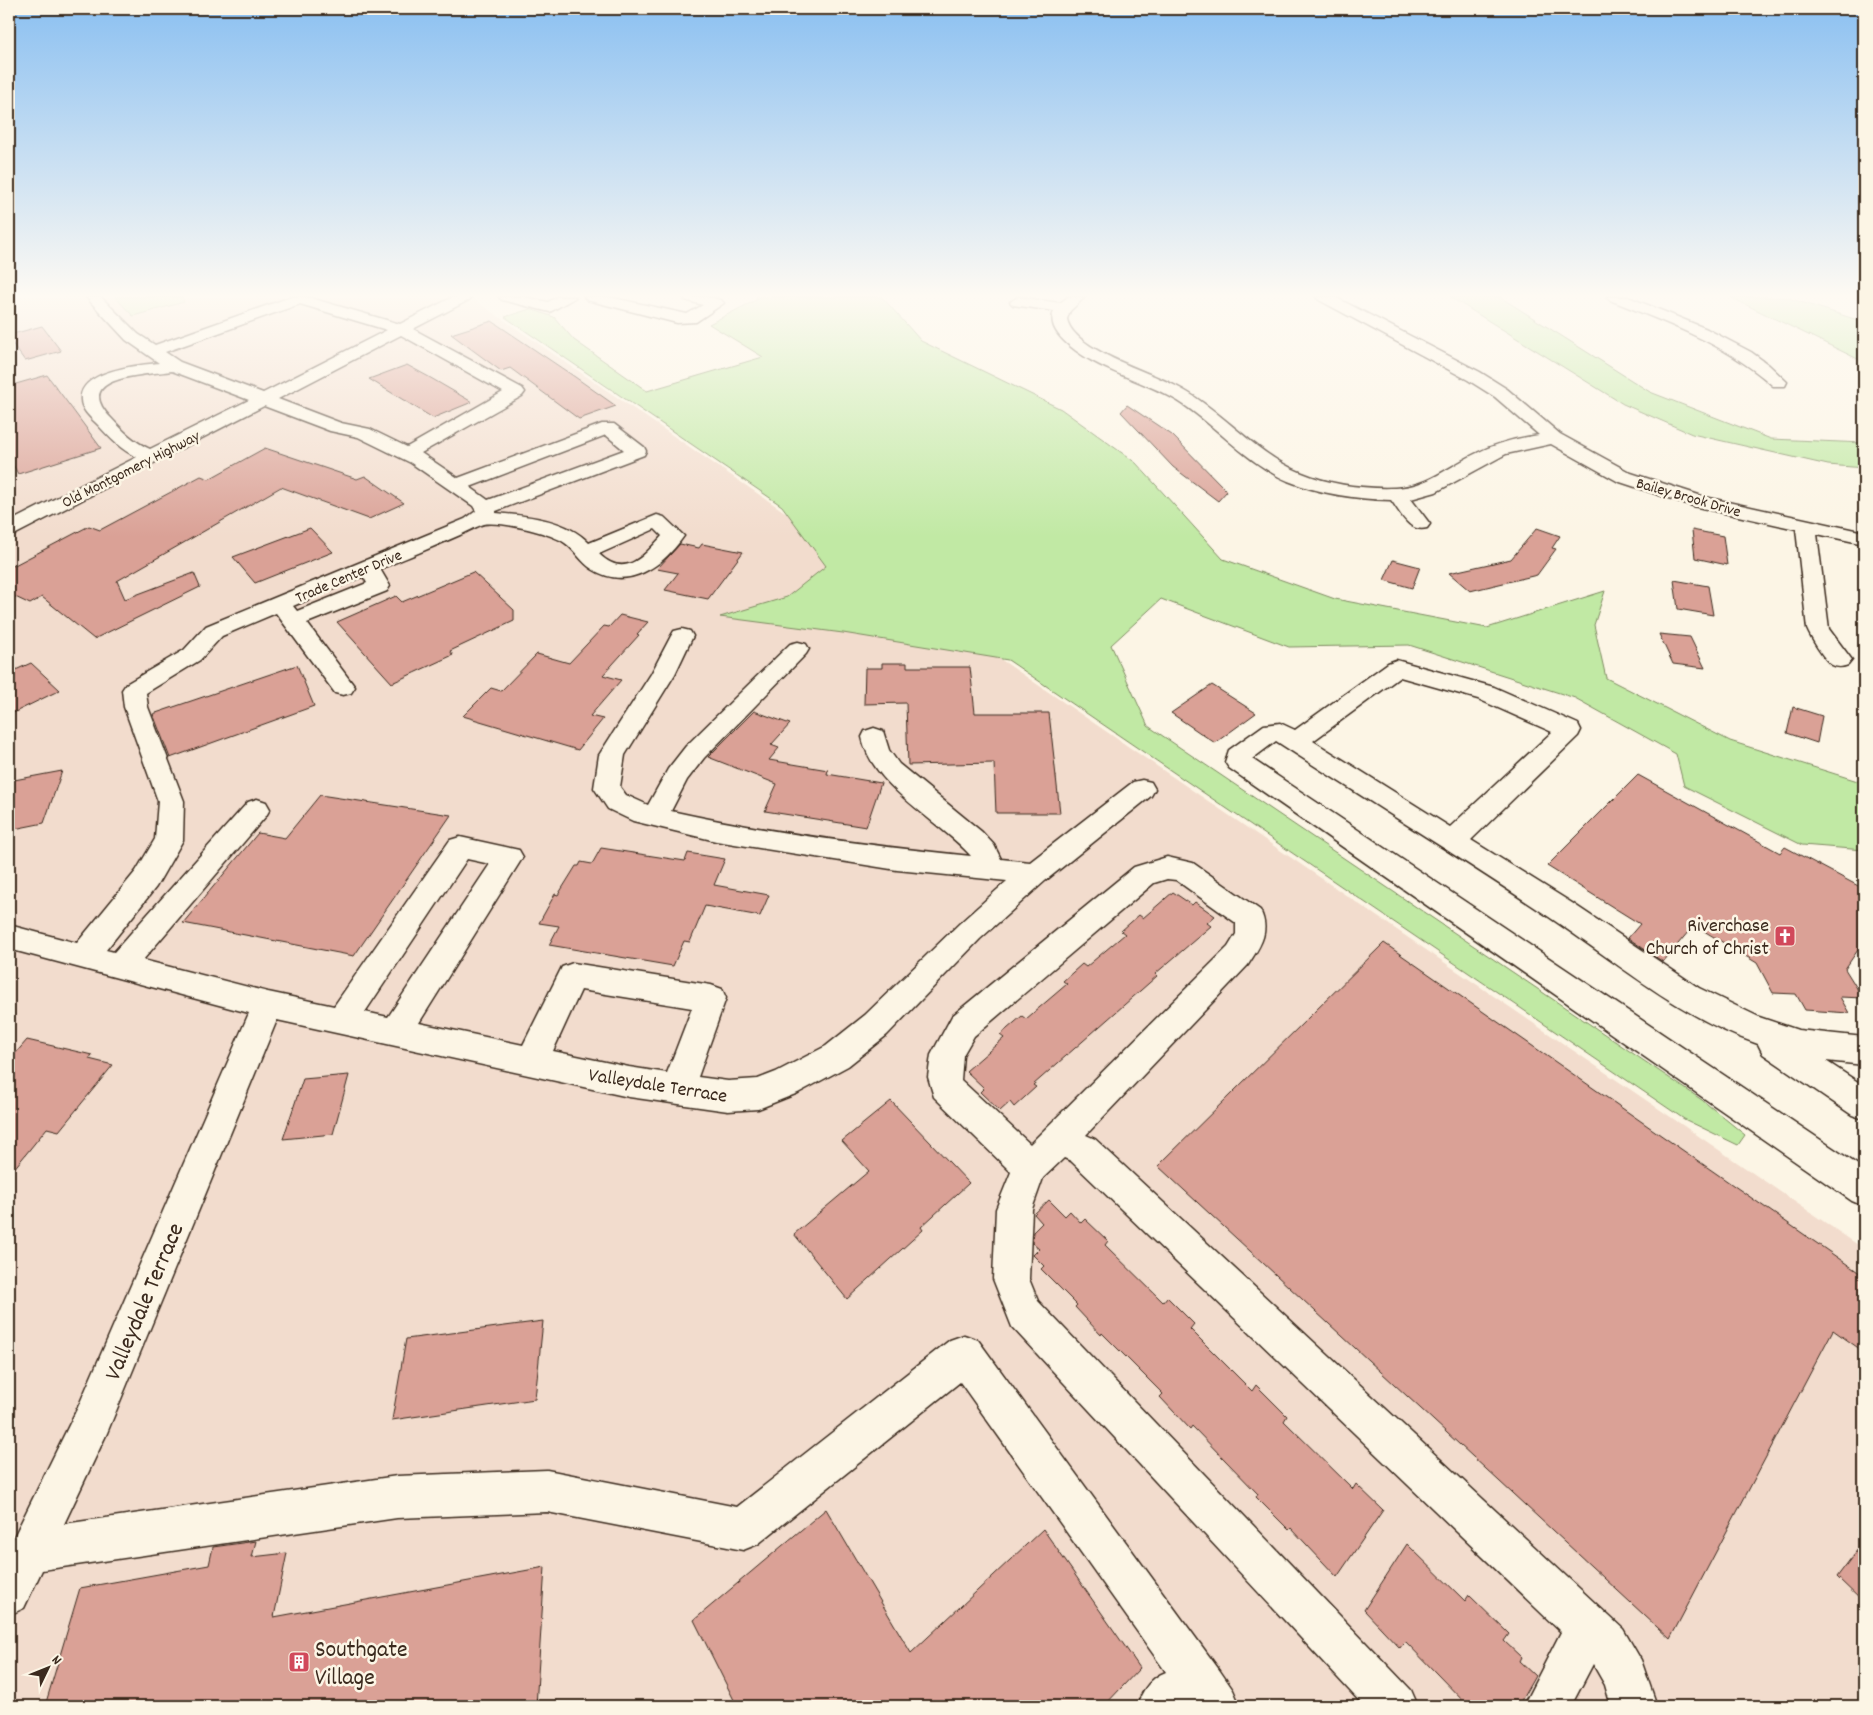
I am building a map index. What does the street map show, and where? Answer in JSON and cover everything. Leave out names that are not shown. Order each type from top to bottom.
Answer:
[{"type":"street","points":[[109,377],[99,381],[90,390],[88,399],[92,408],[127,446],[152,456]]},
{"type":"street","points":[[203,377],[336,427],[364,433],[407,454],[457,485],[483,513],[637,451],[608,428],[457,485]]},
{"type":"street","name":"Old Montgomery Highway","points":[[9,530],[307,377]]},
{"type":"street","points":[[407,454],[516,392],[489,377]]},
{"type":"street","points":[[1144,377],[1187,398],[1205,410],[1258,456],[1275,467],[1304,479],[1342,490],[1397,494],[1428,488],[1504,448],[1554,438]]},
{"type":"street","name":"Bailey Brook Drive","points":[[1476,377],[1501,393],[1554,438],[1604,467],[1646,486],[1700,502],[1864,538]]},
{"type":"street","points":[[1774,377],[1779,382]]},
{"type":"street","points":[[1397,494],[1420,524]]},
{"type":"street","name":"Trade Center Drive","points":[[84,956],[146,879],[169,840],[171,801],[136,707],[134,690],[192,655],[214,631],[367,566],[483,513],[552,529],[572,538],[586,552]]},
{"type":"street","points":[[1806,526],[1807,549],[1818,629],[1822,638],[1840,660]]},
{"type":"street","points":[[293,621],[379,586],[367,566]]},
{"type":"street","points":[[280,603],[343,687]]},
{"type":"street","points":[[682,636],[663,674],[612,755],[607,788],[618,802],[642,814],[716,831],[887,857],[1035,873]]},
{"type":"street","points":[[655,817],[677,774],[695,752],[798,649]]},
{"type":"street","points":[[1297,741],[1396,668],[1486,693],[1569,730],[1452,841]]},
{"type":"street","points":[[1864,1104],[1750,1028],[1688,997],[1562,911],[1297,741],[1280,732],[1273,731],[1238,756],[1238,762],[1864,1190]]},
{"type":"street","points":[[874,737],[877,751],[890,770],[972,839],[984,852],[993,869]]},
{"type":"street","name":"Valleydale Terrace","points":[[9,936],[268,1004],[532,1061],[677,1090],[728,1096],[758,1094],[787,1084],[837,1056],[876,1025],[970,931],[1035,873],[1142,789]]},
{"type":"street","points":[[120,966],[258,809]]},
{"type":"street","points":[[342,1020],[460,847],[509,857],[396,1032]]},
{"type":"street","points":[[1030,1167],[946,1087],[942,1068],[949,1048],[963,1026],[1144,875],[1167,868],[1183,871],[1250,918],[1251,936],[1238,956],[1059,1140],[1030,1167],[1014,1209],[1011,1279],[1025,1314],[1395,1706]]},
{"type":"street","points":[[532,1061],[573,976],[711,998],[677,1090]]},
{"type":"street","name":"Valleydale Terrace","points":[[9,1592],[93,1420],[268,1004]]},
{"type":"street","points":[[1750,1028],[1798,1044],[1864,1051]]},
{"type":"street","points":[[1059,1140],[1083,1150],[1607,1645],[1626,1676],[1634,1706]]},
{"type":"street","points":[[29,1551],[397,1497],[547,1491],[743,1529],[964,1354],[1211,1697]]},
{"type":"street","points":[[1546,1706],[1588,1627]]},
{"type":"street","points":[[1160,1706],[1175,1691],[1211,1697]]},
{"type":"shaded area","points":[[9,377],[587,377],[1864,1249],[1864,1706],[9,1706]]},
{"type":"green space","points":[[593,377],[627,377],[647,391],[695,377],[995,377],[1061,409],[1136,463],[1223,559],[1335,599],[1487,628],[1605,591],[1594,625],[1606,678],[1730,741],[1864,783],[1864,850],[1802,845],[1684,786],[1676,754],[1575,698],[1409,645],[1289,647],[1161,599],[1111,645],[1148,726],[1702,1100],[1745,1135],[1738,1145],[1684,1119],[1008,660],[843,633],[720,617],[787,597],[826,566],[782,506]]},
{"type":"green space","points":[[1579,377],[1626,377],[1650,392],[1771,439],[1864,443],[1864,468],[1828,465],[1692,434],[1623,404]]},
{"type":"building","points":[[40,377],[49,377],[101,448],[18,474],[9,457],[9,386]]},
{"type":"building","points":[[374,377],[429,377],[472,402],[433,418],[369,379]]},
{"type":"building","points":[[522,377],[575,377],[616,406],[579,419]]},
{"type":"building","points":[[1127,405],[1172,435],[1227,491],[1218,501],[1173,467],[1121,412]]},
{"type":"building","points":[[265,448],[357,479],[365,476],[404,503],[369,519],[281,487],[117,581],[125,599],[194,573],[200,587],[94,639],[42,597],[30,604],[9,594],[9,568],[89,526],[100,530],[201,476],[209,479]]},
{"type":"building","points":[[310,528],[333,552],[255,583],[233,557]]},
{"type":"building","points":[[1537,528],[1560,536],[1552,548],[1556,549],[1537,575],[1470,591],[1449,573],[1511,559]]},
{"type":"building","points":[[1692,530],[1723,536],[1727,565],[1695,558]]},
{"type":"building","points":[[680,544],[699,548],[702,544],[743,552],[708,599],[665,590],[678,573],[657,569]]},
{"type":"building","points":[[1393,560],[1420,567],[1412,588],[1384,580]]},
{"type":"building","points":[[473,572],[514,610],[514,621],[450,651],[453,655],[392,683],[337,622],[396,596],[402,602]]},
{"type":"building","points":[[1674,580],[1708,586],[1713,615],[1678,609]]},
{"type":"building","points":[[620,615],[648,622],[637,634],[639,635],[603,675],[621,680],[590,716],[603,719],[578,750],[463,716],[491,688],[501,691],[537,654],[569,663],[604,626],[609,627]]},
{"type":"building","points":[[1659,634],[1690,637],[1705,668],[1673,664]]},
{"type":"building","points":[[31,663],[60,690],[9,715],[9,673]]},
{"type":"building","points":[[882,663],[907,663],[907,667],[970,667],[975,713],[1049,713],[1060,813],[996,813],[994,763],[908,765],[906,703],[864,704],[865,668],[882,668]]},
{"type":"building","points":[[297,665],[314,706],[170,758],[153,714]]},
{"type":"building","points":[[1212,685],[1256,713],[1215,743],[1171,713]]},
{"type":"building","points":[[1793,707],[1822,716],[1817,743],[1787,733]]},
{"type":"building","points":[[754,711],[790,724],[771,745],[779,748],[769,760],[828,770],[827,774],[881,783],[866,827],[765,811],[777,784],[708,757]]},
{"type":"building","points":[[62,771],[44,823],[9,830],[9,781]]},
{"type":"building","points":[[1638,775],[1780,853],[1785,847],[1864,889],[1864,941],[1845,969],[1863,998],[1840,997],[1849,1013],[1805,1010],[1796,994],[1773,993],[1757,963],[1694,925],[1663,962],[1628,938],[1640,924],[1547,866]]},
{"type":"building","points":[[320,795],[451,815],[354,956],[183,923],[258,833],[285,838]]},
{"type":"building","points":[[601,848],[685,861],[688,853],[725,859],[714,885],[769,895],[760,916],[705,906],[690,942],[684,941],[673,966],[549,945],[559,926],[539,923],[555,894],[558,895],[576,866],[579,866],[581,862],[592,864]]},
{"type":"building","points":[[1173,892],[1192,905],[1195,902],[1215,916],[1207,923],[1211,926],[1155,974],[1157,976],[1033,1085],[1036,1087],[1014,1107],[1010,1102],[1000,1111],[980,1092],[984,1088],[966,1071],[1004,1038],[1000,1035],[1022,1016],[1026,1019],[1067,984],[1063,981],[1082,964],[1086,967],[1125,934],[1121,931],[1139,915],[1143,918]]},
{"type":"building","points":[[1384,943],[1864,1276],[1864,1352],[1833,1330],[1670,1639],[1158,1166]]},
{"type":"building","points":[[27,1040],[92,1055],[89,1059],[113,1065],[59,1131],[47,1128],[9,1175],[9,1061]]},
{"type":"building","points":[[349,1075],[333,1134],[283,1139],[303,1079]]},
{"type":"building","points":[[891,1101],[969,1183],[921,1227],[923,1230],[847,1299],[794,1234],[869,1171],[842,1141]]},
{"type":"building","points":[[1049,1200],[1065,1216],[1070,1211],[1081,1223],[1085,1219],[1108,1241],[1105,1245],[1163,1302],[1167,1297],[1194,1324],[1190,1329],[1252,1391],[1256,1385],[1287,1416],[1284,1421],[1353,1489],[1356,1484],[1383,1510],[1337,1577],[1291,1528],[1289,1530],[1256,1497],[1258,1494],[1192,1426],[1190,1429],[1160,1397],[1163,1394],[1102,1333],[1101,1335],[1075,1307],[1077,1305],[1041,1269],[1044,1266],[1033,1255],[1039,1249],[1032,1243],[1033,1232],[1042,1223],[1034,1214]]},
{"type":"building","points":[[543,1321],[535,1399],[392,1420],[406,1339]]},
{"type":"building","points":[[826,1509],[911,1653],[1043,1529],[1140,1668],[1104,1706],[737,1706],[694,1620]]},
{"type":"building","name":"Southgate Village","points":[[256,1541],[252,1557],[287,1553],[274,1617],[545,1567],[536,1706],[45,1706],[80,1588],[209,1565],[213,1547]]},
{"type":"building","points":[[1864,1541],[1864,1603],[1837,1577]]},
{"type":"building","points":[[1407,1544],[1465,1601],[1469,1595],[1509,1634],[1504,1641],[1521,1657],[1519,1661],[1535,1676],[1518,1706],[1468,1706],[1405,1641],[1400,1648],[1364,1610]]},
{"type":"place","name":"Riverchase Church of Christ","points":[[1785,936]]},
{"type":"place","name":"Southgate Village","points":[[299,1662]]}]
